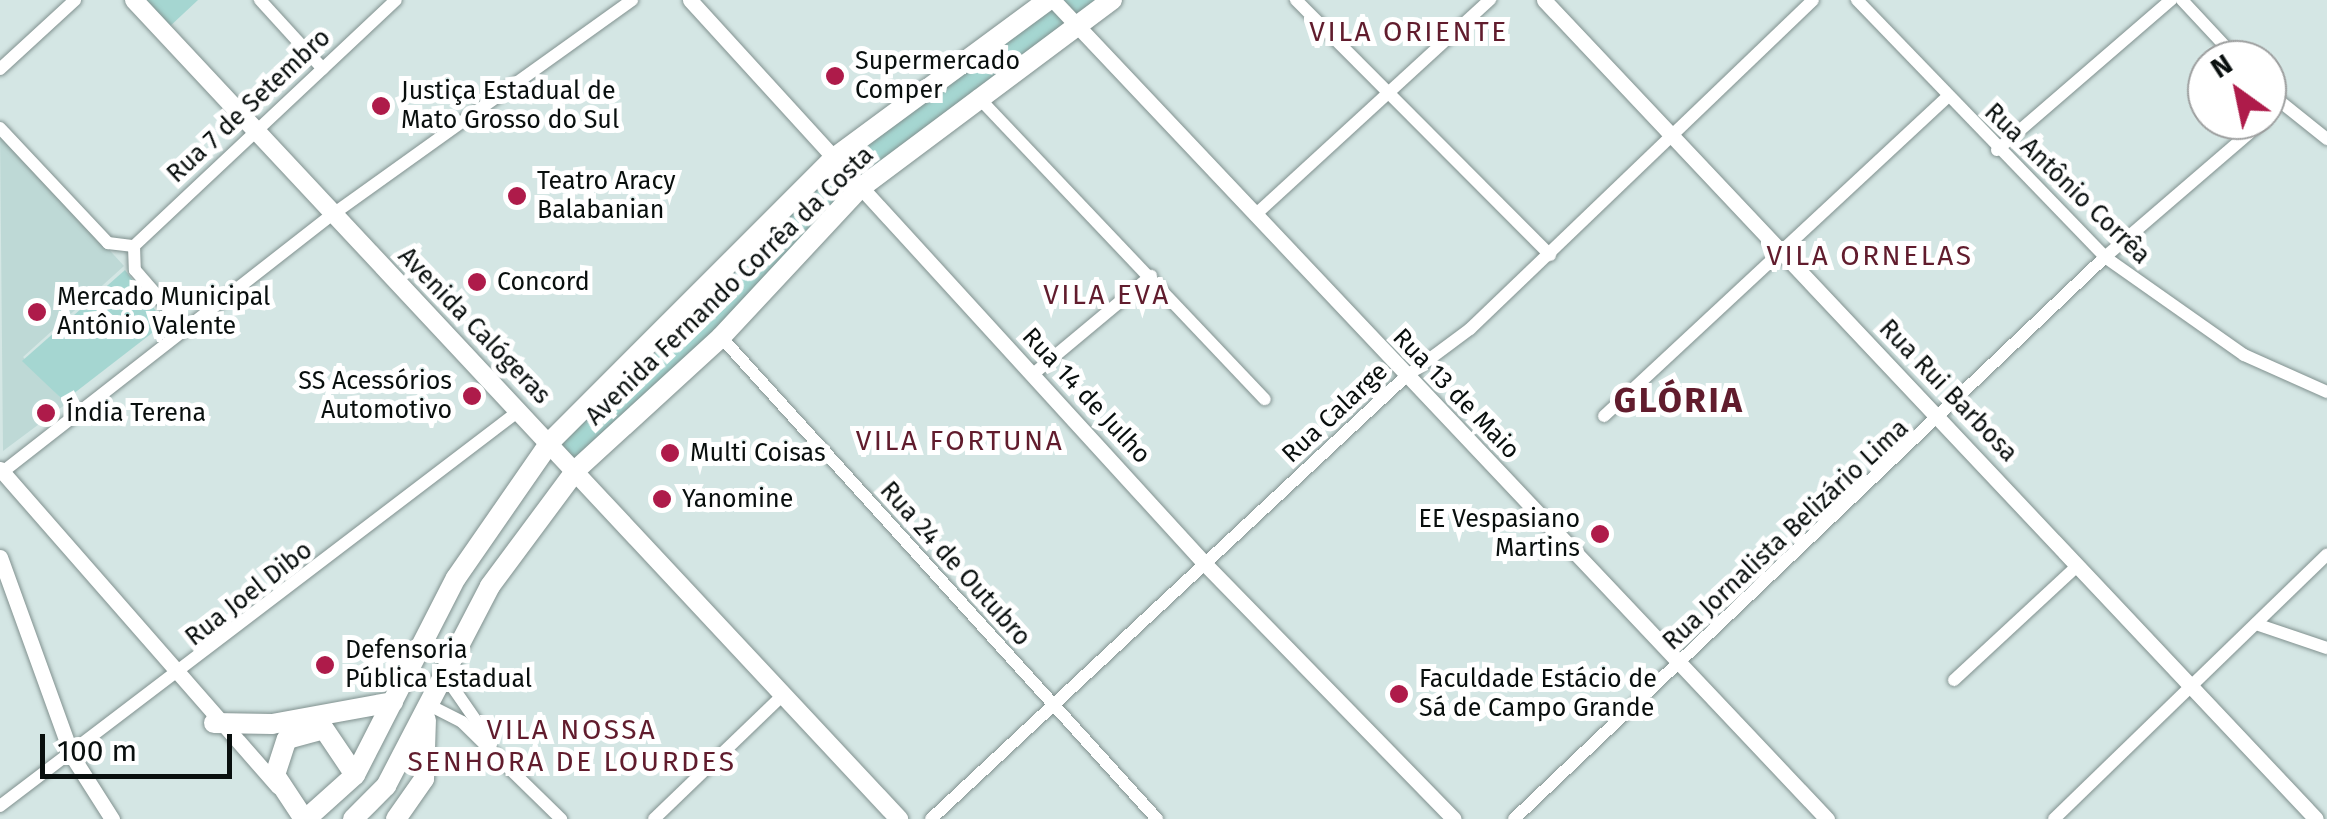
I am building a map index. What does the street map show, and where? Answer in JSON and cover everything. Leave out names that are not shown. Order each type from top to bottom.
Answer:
[{"type":"main road","name":"Avenida Calógeras","points":[[134,0],[332,215],[551,441],[900,819]]},
{"type":"main road","name":"Avenida Fernando Corrêa da Costa","points":[[305,819],[354,774],[474,547],[551,441],[834,158],[1050,0]]},
{"type":"main road","name":"Avenida Fernando Corrêa da Costa","points":[[353,819],[386,786],[490,586],[577,469],[721,337],[859,189],[976,96],[1112,0]]},
{"type":"main road","points":[[214,723],[272,724],[392,702]]},
{"type":"main road","points":[[396,819],[424,779],[428,710]]},
{"type":"main road","points":[[305,819],[291,800],[275,761],[298,730],[335,736],[354,774]]},
{"type":"street","points":[[0,69],[74,0]]},
{"type":"street","points":[[260,0],[323,69]]},
{"type":"street","name":"Rua 7 de Setembro","points":[[134,246],[396,0]]},
{"type":"street","points":[[291,800],[214,723],[1,472],[332,215],[632,0]]},
{"type":"street","name":"Rua 14 de Julho","points":[[690,0],[1205,564],[1454,819]]},
{"type":"street","name":"Rua 13 de Maio","points":[[1050,0],[1404,378],[1827,819]]},
{"type":"street","points":[[1296,0],[1387,96],[1550,255]]},
{"type":"street","points":[[1255,215],[1490,0]]},
{"type":"street","name":"Rua Rui Barbosa","points":[[1544,0],[1668,137],[1943,420],[2316,819]]},
{"type":"street","name":"Rua Calarge","points":[[931,819],[1404,378],[1550,255],[1813,0]]},
{"type":"street","name":"Rua Antônio Corrêa","points":[[1857,0],[1946,98],[2104,257],[2229,346],[2327,392]]},
{"type":"street","points":[[1997,150],[2171,0]]},
{"type":"street","points":[[2182,0],[2219,40]]},
{"type":"street","points":[[976,96],[1265,398]]},
{"type":"street","points":[[1604,416],[1946,98]]},
{"type":"street","points":[[2287,111],[2327,139]]},
{"type":"street","points":[[0,128],[113,247],[134,246],[135,270],[187,330]]},
{"type":"street","name":"Rua Jornalista Belizário Lima","points":[[1514,819],[1943,420],[2104,257],[2241,140]]},
{"type":"street","points":[[1032,375],[1152,276]]},
{"type":"street","name":"Rua 24 de Outubro","points":[[721,337],[1157,819]]},
{"type":"street","name":"Rua Joel Dibo","points":[[0,806],[176,680],[520,410]]},
{"type":"street","points":[[2054,819],[2194,689],[2327,554]]},
{"type":"street","points":[[0,557],[72,756],[112,819]]},
{"type":"street","points":[[1954,680],[2078,565]]},
{"type":"street","points":[[2256,624],[2327,648]]},
{"type":"street","points":[[444,676],[498,753],[562,819]]},
{"type":"street","points":[[654,819],[784,694]]},
{"type":"street","points":[[428,710],[498,753]]},
{"type":"shaded area","points":[[142,0],[198,0],[168,28]]},
{"type":"shaded area","points":[[1048,0],[1112,0],[887,165],[577,469],[551,441],[834,158]]},
{"type":"shaded area","name":"Mercado Municipal Antônio Valente","points":[[0,130],[124,266],[23,357],[66,404],[3,451]]},
{"type":"shaded area","points":[[125,270],[165,323],[64,401],[22,361]]},
{"type":"place","name":"Supermercado Comper","points":[[835,76]]},
{"type":"place","name":"Justiça Estadual de Mato Grosso do Sul","points":[[381,106]]},
{"type":"place","name":"Teatro Aracy Balabanian","points":[[517,196]]},
{"type":"place","name":"Concord","points":[[477,282]]},
{"type":"place","name":"Mercado Municipal Antônio Valente","points":[[37,312]]},
{"type":"place","name":"SS Acessórios Automotivo","points":[[472,396]]},
{"type":"place","name":"Índia Terena","points":[[46,413]]},
{"type":"place","name":"Multi Coisas","points":[[670,453]]},
{"type":"place","name":"Yanomine","points":[[662,499]]},
{"type":"place","name":"EE Vespasiano Martins","points":[[1600,534]]},
{"type":"place","name":"Defensoria Pública Estadual","points":[[325,665]]},
{"type":"place","name":"Faculdade Estácio de Sá de Campo Grande","points":[[1399,694]]},
{"type":"district","name":"VILA ORIENTE","points":[[1409,32]]},
{"type":"district","name":"VILA ORNELAS","points":[[1870,256]]},
{"type":"district","name":"VILA EVA","points":[[1107,295]]},
{"type":"district","name":"GLÓRIA","points":[[1679,400]]},
{"type":"district","name":"VILA FORTUNA","points":[[960,441]]},
{"type":"district","name":"VILA NOSSA SENHORA DE LOURDES","points":[[572,746]]}]
